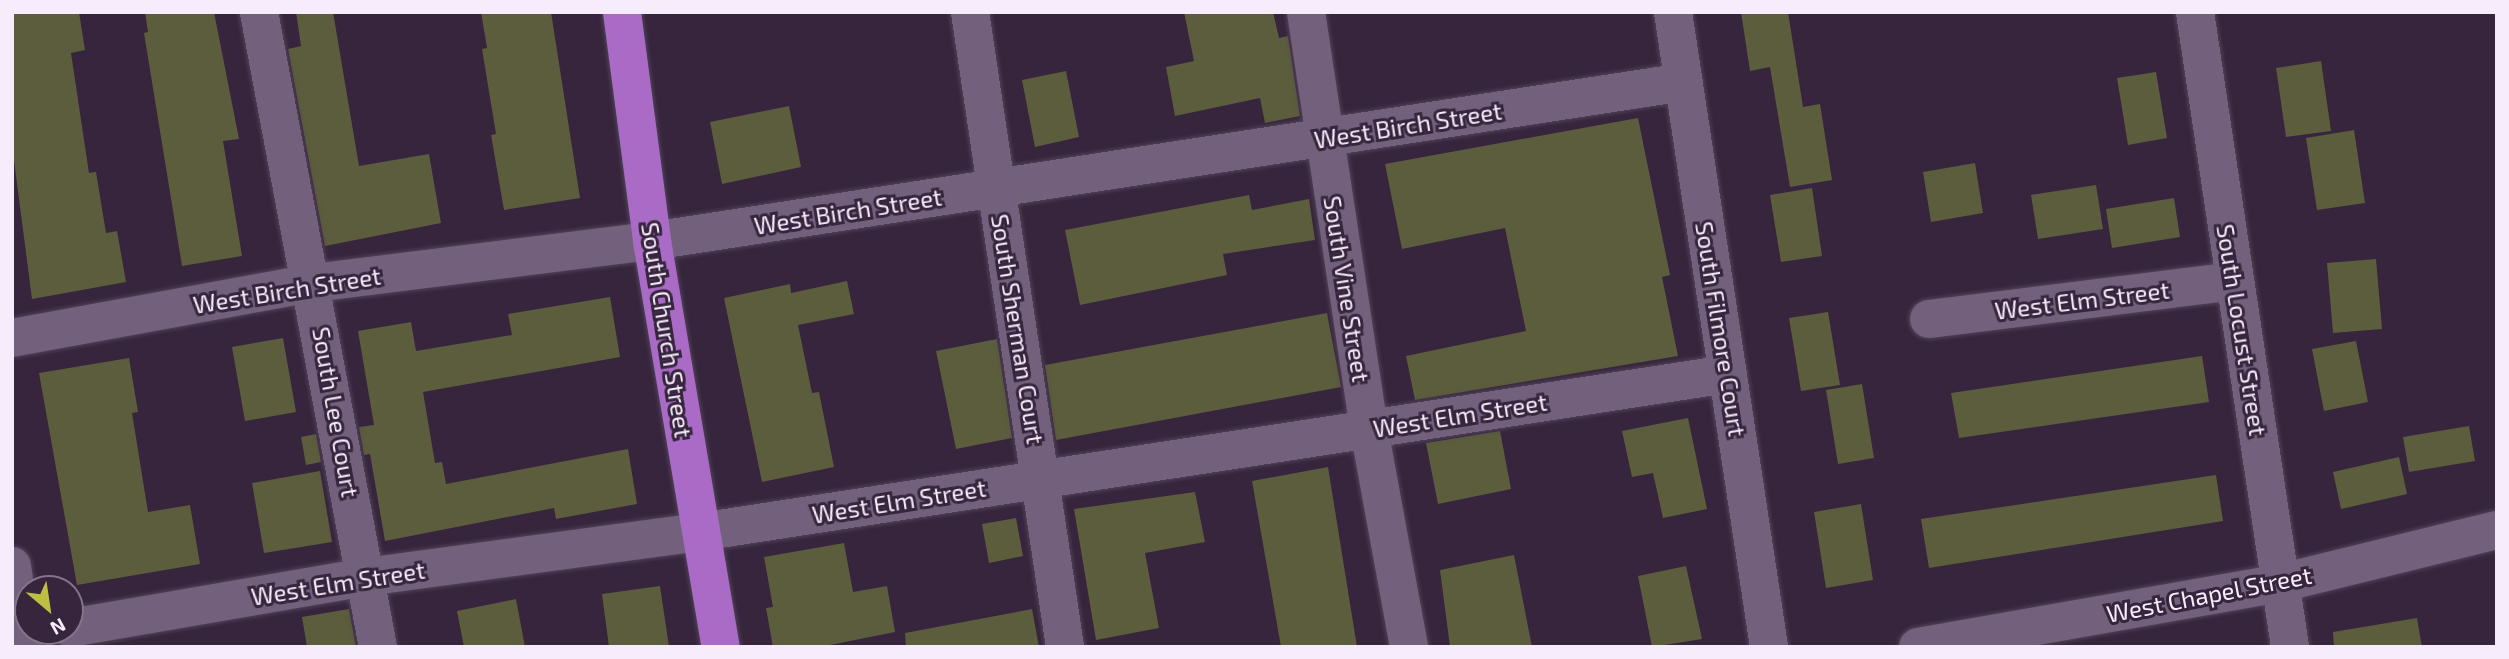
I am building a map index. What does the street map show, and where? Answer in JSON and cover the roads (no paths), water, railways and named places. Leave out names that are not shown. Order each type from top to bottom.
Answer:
[{"type":"highway","name":"South Church Street","points":[[622,12],[652,241],[721,647]]},
{"type":"street","name":"South Lee Court","points":[[259,12],[313,283],[378,647]]},
{"type":"street","name":"South Sherman Court","points":[[970,12],[1065,647]]},
{"type":"street","name":"South Vine Street","points":[[1306,12],[1369,429],[1409,647]]},
{"type":"street","name":"South Filmore Court","points":[[1673,12],[1769,647]]},
{"type":"street","name":"South Locust Street","points":[[2194,12],[2290,647]]},
{"type":"street","name":"West Birch Street","points":[[12,338],[313,283],[652,241],[1684,82]]},
{"type":"street","name":"West Elm Street","points":[[1929,318],[2235,281]]},
{"type":"street","name":"West Elm Street","points":[[84,626],[366,577],[700,532],[1728,374]]},
{"type":"street","name":"West Chapel Street","points":[[1918,647],[2281,583],[2497,530]]}]
